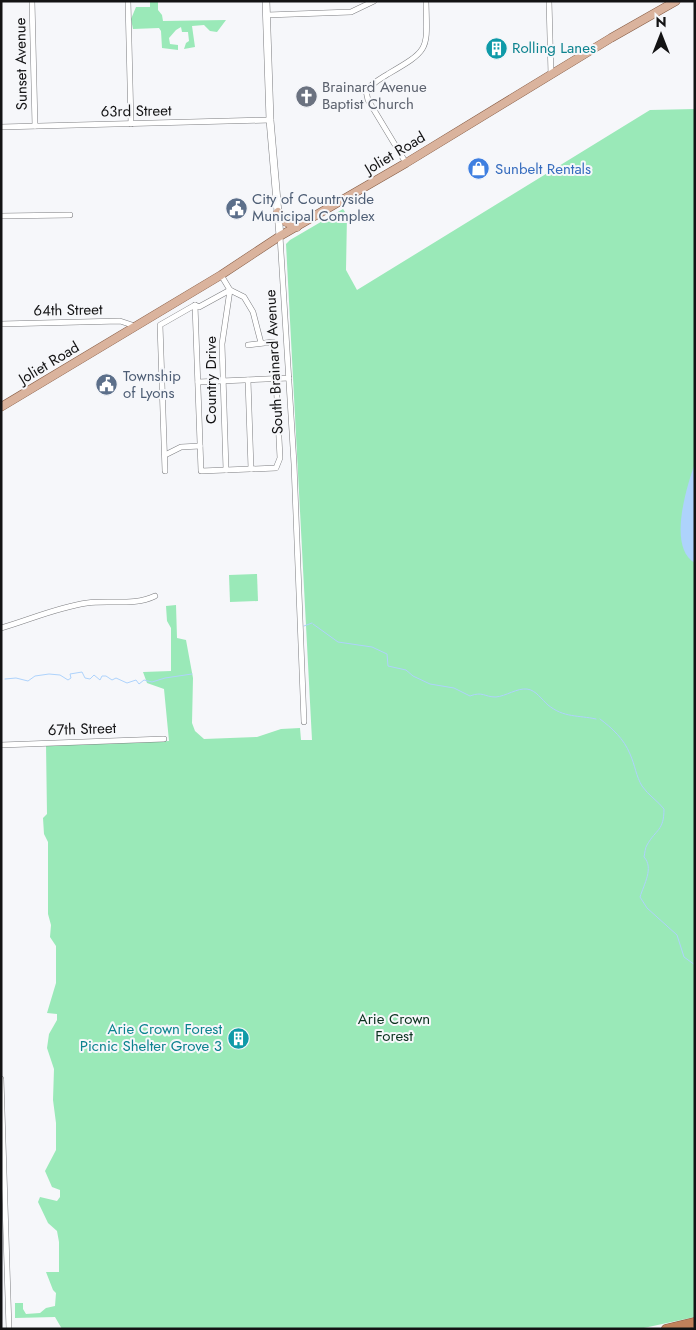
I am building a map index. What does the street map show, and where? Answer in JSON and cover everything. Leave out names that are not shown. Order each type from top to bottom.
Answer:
[{"type":"highway","points":[[666,1329],[695,1323]]},
{"type":"highway","points":[[672,1329],[695,1323]]},
{"type":"main road","name":"Joliet Road","points":[[1,407],[221,275],[280,236],[406,163],[676,1]]},
{"type":"main road","points":[[278,212],[286,222],[297,226]]},
{"type":"street","name":"Sunset Avenue","points":[[32,1],[35,126]]},
{"type":"street","points":[[128,1],[131,124]]},
{"type":"street","name":"South Brainard Avenue","points":[[266,1],[270,120],[280,236],[294,464],[304,722]]},
{"type":"street","points":[[267,15],[351,12],[374,1]]},
{"type":"street","points":[[406,163],[368,100],[366,91],[372,84],[414,59],[424,49],[427,34],[426,1]]},
{"type":"street","points":[[549,1],[551,75]]},
{"type":"street","name":"63rd Street","points":[[1,127],[270,120]]},
{"type":"street","points":[[1,216],[70,215]]},
{"type":"street","points":[[221,275],[230,290],[244,297],[253,312],[261,343]]},
{"type":"street","points":[[166,470],[160,325],[195,305],[198,307],[230,290]]},
{"type":"street","name":"Country Drive","points":[[226,470],[222,344],[230,290]]},
{"type":"street","points":[[195,305],[201,471],[276,468],[280,458],[276,379]]},
{"type":"street","name":"64th Street","points":[[1,324],[120,321],[135,326]]},
{"type":"street","points":[[248,345],[274,342]]},
{"type":"street","points":[[198,382],[289,378]]},
{"type":"street","points":[[248,380],[251,469]]},
{"type":"street","points":[[165,455],[182,447],[200,446]]},
{"type":"street","points":[[1,628],[87,603],[147,600],[155,596]]},
{"type":"street","name":"67th Street","points":[[1,745],[164,740]]},
{"type":"street","points":[[1,1079],[4,1241],[9,1329]]},
{"type":"green space","points":[[150,1],[158,1],[158,10],[162,15],[163,21],[226,20],[217,32],[210,31],[204,25],[192,26],[195,47],[184,49],[189,41],[188,32],[182,32],[181,27],[169,38],[170,44],[178,45],[178,50],[162,48],[161,31],[159,28],[133,29],[131,19],[136,7],[150,7]]},
{"type":"green space","name":"Arie Crown Forest","points":[[695,109],[695,1317],[639,1329],[62,1329],[55,1317],[15,1318],[15,1303],[23,1303],[23,1309],[26,1314],[40,1313],[46,1308],[55,1306],[56,1293],[46,1272],[59,1272],[57,1231],[48,1223],[38,1202],[40,1197],[57,1201],[60,1197],[60,1190],[52,1187],[45,1171],[56,1150],[56,1123],[53,1100],[54,1069],[47,1048],[49,1034],[57,1020],[57,1014],[47,1013],[56,983],[56,946],[50,937],[51,925],[48,914],[48,842],[44,834],[43,818],[47,814],[46,744],[169,741],[164,689],[147,683],[143,672],[171,671],[171,628],[167,621],[166,606],[176,605],[177,638],[186,640],[193,678],[192,723],[195,731],[204,739],[257,737],[281,729],[300,728],[301,740],[312,740],[286,244],[343,209],[347,215],[346,270],[357,290],[650,110]]},
{"type":"green space","points":[[257,574],[258,601],[230,602],[229,575]]},
{"type":"water","points":[[695,463],[695,563],[687,555],[682,544],[681,530],[684,501]]},
{"type":"waterway","points":[[304,626],[312,623]]},
{"type":"waterway","points":[[313,624],[338,642],[372,647],[387,654],[388,666],[406,670],[413,676],[430,684],[454,688],[470,696],[481,694],[496,697],[527,689],[536,693],[548,705],[560,712],[596,719]]},
{"type":"waterway","points":[[5,679],[16,678],[28,681],[35,676],[49,674],[60,675],[68,680],[71,678],[70,674],[82,672],[85,678],[90,679],[94,675],[100,680],[102,676],[106,676],[112,680],[116,678],[127,683],[136,680],[139,684],[144,680],[152,682],[192,674]]},
{"type":"waterway","points":[[600,719],[624,743],[632,758],[642,786],[664,809],[663,822],[646,848],[644,857],[647,861],[648,871],[640,897],[647,908],[677,935],[684,957],[695,965]]},
{"type":"place","name":"Rolling Lanes","points":[[496,48]]},
{"type":"place","name":"Brainard Avenue Baptist Church","points":[[306,96]]},
{"type":"place","name":"Sunbelt Rentals","points":[[479,169]]},
{"type":"place","name":"City of Countryside Municipal Complex","points":[[236,208]]},
{"type":"place","name":"Township of Lyons","points":[[107,385]]},
{"type":"place","name":"Arie Crown Forest Picnic Shelter Grove 3","points":[[238,1038]]}]
